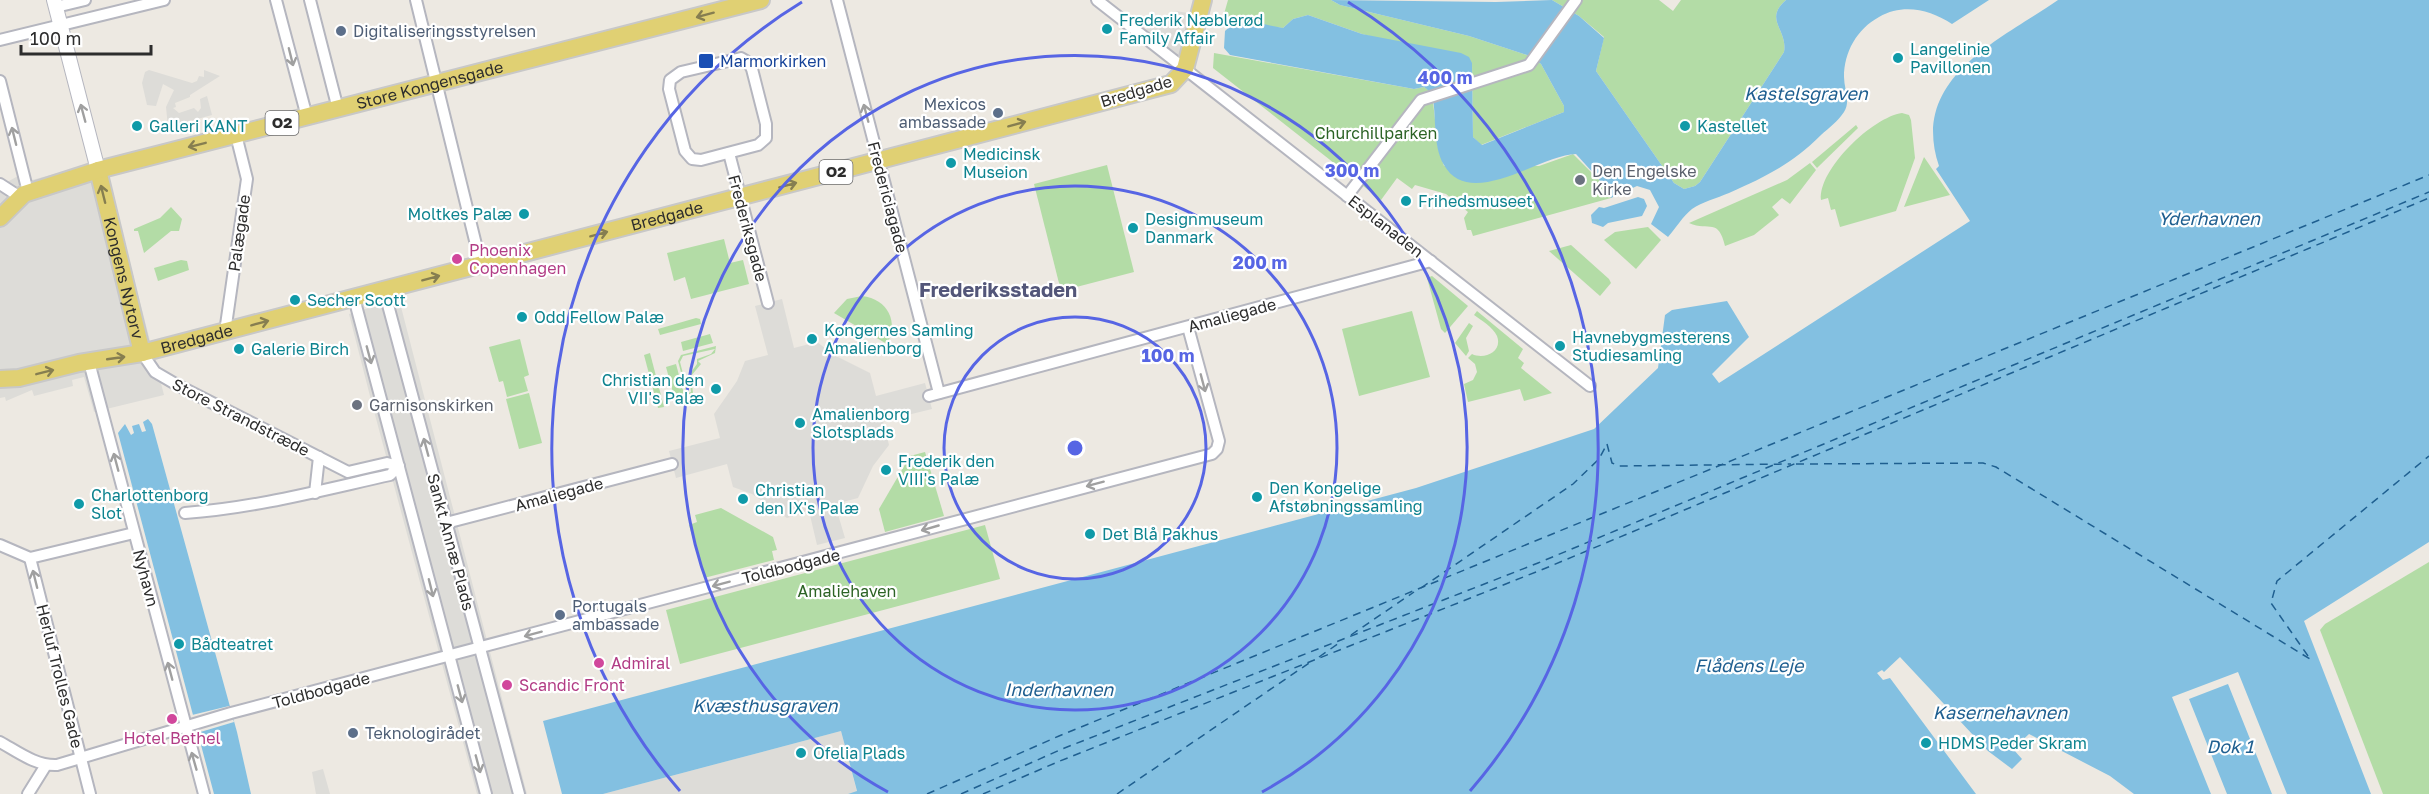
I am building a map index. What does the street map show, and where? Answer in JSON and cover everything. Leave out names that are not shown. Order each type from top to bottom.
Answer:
[{"type":"main road","name":"Store Kongensgade","points":[[98,170],[761,0]]},
{"type":"main road","points":[[1185,69],[1203,0]]},
{"type":"main road","name":"Bredgade","points":[[142,353],[1171,84],[1185,69]]},
{"type":"main road","name":"O2","points":[[0,218],[24,194],[98,170]]},
{"type":"main road","name":"Kongens Nytorv","points":[[0,379],[19,378],[142,353],[98,170]]},
{"type":"street","points":[[85,0],[55,4],[98,170]]},
{"type":"street","points":[[0,40],[164,0]]},
{"type":"street","points":[[276,0],[307,117]]},
{"type":"street","points":[[310,0],[338,109]]},
{"type":"street","points":[[416,0],[482,265]]},
{"type":"street","name":"Fredericiagade","points":[[837,0],[879,161],[934,395]]},
{"type":"street","name":"Esplanaden","points":[[1097,0],[1590,386]]},
{"type":"street","points":[[1347,196],[1421,100],[1529,65],[1573,4]]},
{"type":"street","name":"Frederiksgade","points":[[741,58],[750,65],[766,138],[758,145],[729,153],[701,160],[689,158],[674,109],[670,80],[681,72],[741,58]]},
{"type":"street","points":[[0,81],[24,194]]},
{"type":"street","name":"Palægade","points":[[225,332],[247,179],[236,135]]},
{"type":"street","name":"Frederiksgade","points":[[729,153],[768,303]]},
{"type":"street","points":[[0,184],[24,194]]},
{"type":"street","name":"Amaliegade","points":[[934,395],[1431,261]]},
{"type":"street","name":"Sankt Annæ Plads","points":[[384,290],[519,794]]},
{"type":"street","name":"Sankt Annæ Plads","points":[[354,298],[486,794]]},
{"type":"street","name":"Toldbodgade","points":[[46,765],[81,758],[236,712],[1212,454],[1219,441],[1188,327]]},
{"type":"street","name":"Store Strandstræde","points":[[142,353],[155,372],[163,377],[348,472]]},
{"type":"street","name":"Nyhavn","points":[[89,362],[190,725],[204,794]]},
{"type":"street","points":[[315,493],[319,457]]},
{"type":"street","points":[[351,484],[348,472],[387,463],[399,466]]},
{"type":"street","name":"Amaliegade","points":[[446,523],[672,464]]},
{"type":"street","points":[[185,513],[225,510],[315,493],[390,475],[399,466]]},
{"type":"street","points":[[1,548],[30,558],[135,533]]},
{"type":"street","name":"Herluf Trolles Gade","points":[[30,558],[90,794]]},
{"type":"street","points":[[0,742],[46,765],[28,794]]},
{"type":"green space","points":[[1228,0],[1331,0],[1340,5],[1469,36],[1530,56],[1541,64],[1564,106],[1564,112],[1481,145],[1473,137],[1472,63],[1362,34],[1308,15],[1293,19],[1283,28],[1222,21]]},
{"type":"green space","name":"Kastellet","points":[[1552,0],[1659,0],[1673,11],[1681,0],[1786,0],[1779,7],[1776,19],[1783,37],[1784,52],[1700,182],[1684,189],[1674,183],[1596,71],[1604,37],[1579,16]]},
{"type":"green space","name":"Churchillparken","points":[[1214,53],[1414,89],[1424,87],[1432,92],[1438,148],[1444,166],[1539,166],[1573,154],[1604,185],[1611,198],[1473,236],[1471,230],[1467,230],[1464,218],[1468,212],[1446,194],[1415,185],[1412,189],[1397,178],[1381,200],[1213,68]]},
{"type":"green space","points":[[1902,113],[1909,115],[1911,120],[1915,158],[1896,211],[1840,227],[1835,209],[1831,210],[1828,198],[1821,200],[1822,188],[1828,174],[1850,146],[1863,134],[1890,117]]},
{"type":"green space","points":[[1856,125],[1858,128],[1817,168],[1812,162]]},
{"type":"green space","points":[[1924,157],[1950,195],[1904,207]]},
{"type":"green space","points":[[1810,163],[1816,170],[1790,204],[1782,198],[1772,207],[1779,215],[1754,235],[1725,246],[1716,228],[1689,223],[1787,180]]},
{"type":"green space","points":[[1107,165],[1134,272],[1061,291],[1034,184]]},
{"type":"green space","points":[[171,207],[182,219],[179,231],[171,231],[144,253],[138,231],[134,229],[160,218]]},
{"type":"green space","points":[[1648,227],[1661,240],[1636,269],[1604,240],[1615,232]]},
{"type":"green space","points":[[724,239],[730,263],[743,260],[749,284],[691,299],[685,277],[674,281],[667,253]]},
{"type":"green space","points":[[1571,245],[1609,279],[1611,283],[1600,296],[1549,251]]},
{"type":"green space","points":[[181,260],[187,261],[189,270],[158,281],[154,268]]},
{"type":"green space","points":[[1432,276],[1468,306],[1445,333],[1441,329],[1427,278]]},
{"type":"green space","points":[[862,296],[879,302],[889,313],[892,328],[887,344],[834,313],[847,299]]},
{"type":"green space","points":[[1412,311],[1430,377],[1359,396],[1342,329]]},
{"type":"green space","points":[[1477,311],[1523,349],[1518,358],[1524,363],[1521,368],[1552,393],[1524,401],[1520,389],[1468,402],[1464,384],[1473,380],[1477,372],[1475,364],[1468,358],[1472,354],[1482,356],[1491,353],[1498,342],[1493,330],[1474,315]]},
{"type":"green space","points":[[696,318],[700,319],[701,324],[660,335],[658,329]]},
{"type":"green space","points":[[1469,323],[1473,326],[1466,338],[1469,351],[1466,356],[1455,343]]},
{"type":"green space","points":[[710,334],[713,343],[683,351],[681,342]]},
{"type":"green space","points":[[520,339],[529,375],[524,377],[528,391],[507,397],[503,381],[499,382],[489,347]]},
{"type":"green space","points":[[716,346],[715,353],[698,361],[701,364],[691,376],[693,393],[687,395],[678,361],[681,355]],"holes":[[[715,349],[711,354],[697,359],[697,364],[689,375],[691,392],[688,393],[680,362],[683,356]]]},
{"type":"green space","points":[[650,353],[664,407],[658,408],[644,355]]},
{"type":"green space","points":[[676,364],[684,394],[674,396],[666,367]]},
{"type":"green space","points":[[529,393],[542,443],[519,449],[506,399]]},
{"type":"green space","points":[[925,452],[944,516],[885,532],[879,509],[910,456]]},
{"type":"green space","points":[[721,508],[773,537],[777,550],[772,551],[774,560],[704,578],[689,525],[697,522],[695,515]]},
{"type":"green space","name":"Amaliehaven","points":[[985,525],[1000,579],[680,664],[666,610]]},
{"type":"green space","points":[[2429,562],[2429,794],[2383,794],[2320,630],[2325,624]]},
{"type":"shaded area","points":[[1176,11],[1199,15],[1185,69],[1141,35],[1155,20]]},
{"type":"shaded area","points":[[149,70],[192,83],[197,81],[199,76],[204,77],[204,70],[220,76],[190,97],[175,103],[176,107],[173,108],[179,113],[194,108],[198,112],[201,108],[200,99],[207,96],[212,115],[168,127],[166,107],[174,90],[163,84],[156,106],[147,105],[142,83],[145,72]]},
{"type":"shaded area","points":[[84,166],[108,178],[164,395],[94,412],[84,377],[72,380],[73,386],[34,396],[32,390],[6,401],[5,397],[0,398],[0,186],[18,176],[32,180]]},
{"type":"shaded area","points":[[399,299],[527,794],[477,794],[371,400],[349,314]]},
{"type":"shaded area","name":"Amalienborg Slotsplads","points":[[782,299],[794,348],[817,342],[834,355],[870,373],[876,396],[925,383],[932,409],[883,421],[889,445],[873,466],[858,498],[835,504],[845,538],[817,545],[809,511],[787,518],[752,494],[733,487],[727,464],[676,478],[669,451],[720,438],[714,414],[737,381],[745,361],[768,355],[755,306]]},
{"type":"shaded area","name":"Ofelia Plads","points":[[841,731],[857,792],[848,794],[603,794]]},
{"type":"shaded area","points":[[323,769],[330,794],[316,794],[312,772]]},
{"type":"water","name":"Kastelsgraven","points":[[1331,0],[1496,2],[1552,0],[1579,16],[1604,38],[1596,71],[1674,183],[1684,189],[1700,182],[1784,52],[1783,37],[1776,19],[1779,7],[1786,0],[1989,0],[1952,24],[1926,12],[1907,9],[1888,13],[1871,22],[1858,35],[1849,50],[1844,77],[1847,104],[1844,112],[1836,121],[1800,154],[1767,175],[1692,209],[1668,237],[1651,224],[1659,207],[1650,190],[1637,186],[1611,198],[1604,185],[1576,154],[1562,156],[1488,182],[1471,183],[1456,178],[1440,157],[1432,93],[1424,87],[1414,89],[1230,55],[1224,48],[1225,31],[1231,26],[1252,23],[1283,28],[1293,19],[1308,15],[1362,34],[1461,53],[1469,57],[1472,63],[1473,137],[1482,145],[1564,112],[1564,106],[1541,64],[1530,56],[1469,36],[1340,5]]},
{"type":"water","points":[[2058,0],[2429,0],[2429,542],[2304,621],[2371,794],[2287,794],[2238,672],[2172,697],[2211,794],[2134,794],[2110,776],[2029,734],[2013,749],[2022,759],[2012,769],[1988,751],[1900,657],[1884,672],[1882,670],[1877,673],[1883,680],[1890,678],[1976,794],[848,794],[857,791],[841,731],[603,794],[562,794],[543,721],[1416,488],[1594,429],[1658,368],[1665,315],[1672,310],[1727,301],[1749,337],[1712,374],[1719,383],[1970,221],[1936,169],[1939,166],[1933,135],[1937,109],[1948,85],[1966,65],[2011,30]]},
{"type":"water","points":[[1638,197],[1644,199],[1647,206],[1642,216],[1608,223],[1603,227],[1592,223],[1591,215],[1599,207],[1604,208]]},
{"type":"water","points":[[148,419],[152,424],[237,732],[251,794],[214,794],[118,433],[125,424],[131,435],[134,433],[132,426],[139,424],[142,432],[146,431],[143,422]]},
{"type":"water","name":"Dok 1","points":[[2228,684],[2272,794],[2227,794],[2189,699]]},
{"type":"pier","points":[[229,706],[234,722],[197,733],[192,715]]},
{"type":"ferry route","points":[[927,794],[1059,736],[2429,175]]},
{"type":"ferry route","points":[[961,794],[1062,749],[1538,563],[2429,192]]},
{"type":"ferry route","points":[[983,794],[1060,761],[1546,568],[2429,198]]},
{"type":"ferry route","points":[[1607,444],[1612,463],[1619,466],[1791,464]]},
{"type":"ferry route","points":[[1421,588],[1573,484],[1599,459],[1607,444]]},
{"type":"ferry route","points":[[2308,656],[2271,603],[2277,581],[2429,456]]},
{"type":"ferry route","points":[[1796,464],[1983,463],[1996,467],[2310,659]]},
{"type":"ferry route","points":[[1351,635],[1414,592]]},
{"type":"ferry route","points":[[1319,657],[1342,641]]},
{"type":"ferry route","points":[[1117,794],[1312,661]]},
{"type":"place","name":"Frederik Næblerød Family Affair","points":[[1107,29]]},
{"type":"place","name":"Digitaliseringsstyrelsen","points":[[341,31]]},
{"type":"place","name":"Langelinie Pavillonen","points":[[1898,58]]},
{"type":"place","name":"Marmorkirken","points":[[706,61]]},
{"type":"place","name":"Mexicos ambassade","points":[[998,113]]},
{"type":"place","name":"Galleri KANT","points":[[137,126]]},
{"type":"place","name":"Kastellet","points":[[1685,126]]},
{"type":"place","name":"Medicinsk Museion","points":[[951,163]]},
{"type":"place","name":"Den Engelske Kirke","points":[[1580,180]]},
{"type":"place","name":"Frihedsmuseet","points":[[1406,201]]},
{"type":"place","name":"Moltkes Palæ","points":[[524,214]]},
{"type":"place","name":"Designmuseum Danmark","points":[[1133,228]]},
{"type":"place","name":"Phoenix Copenhagen","points":[[457,259]]},
{"type":"place","name":"Secher Scott","points":[[295,300]]},
{"type":"place","name":"Odd Fellow Palæ","points":[[522,317]]},
{"type":"place","name":"Kongernes Samling Amalienborg","points":[[812,339]]},
{"type":"place","name":"Havnebygmesterens Studiesamling","points":[[1560,346]]},
{"type":"place","name":"Galerie Birch","points":[[239,349]]},
{"type":"place","name":"Christian den VII's Palæ","points":[[716,389]]},
{"type":"place","name":"Garnisonskirken","points":[[357,405]]},
{"type":"place","name":"Amalienborg Slotsplads","points":[[800,423]]},
{"type":"place","name":"Frederik den VIII's Palæ","points":[[886,470]]},
{"type":"place","name":"Den Kongelige Afstøbningssamling","points":[[1257,497]]},
{"type":"place","name":"Christian den IX's Palæ","points":[[743,499]]},
{"type":"place","name":"Charlottenborg Slot","points":[[79,504]]},
{"type":"place","name":"Det Blå Pakhus","points":[[1090,534]]},
{"type":"place","name":"Portugals ambassade","points":[[560,615]]},
{"type":"place","name":"Bådteatret","points":[[179,644]]},
{"type":"place","name":"Admiral","points":[[599,663]]},
{"type":"place","name":"Scandic Front","points":[[507,685]]},
{"type":"place","name":"Hotel Bethel","points":[[172,719]]},
{"type":"place","name":"Teknologirådet","points":[[353,733]]},
{"type":"place","name":"HDMS Peder Skram","points":[[1926,743]]},
{"type":"place","name":"Ofelia Plads","points":[[801,753]]},
{"type":"district","name":"Frederiksstaden","points":[[998,290]]},
{"type":"water label","name":"Yderhavnen","points":[[2209,219]]},
{"type":"water label","name":"Flådens Leje","points":[[1749,666]]},
{"type":"water label","name":"Inderhavnen","points":[[1059,690]]},
{"type":"water label","name":"Kvæsthusgraven","points":[[765,706]]},
{"type":"water label","name":"Kasernehavnen","points":[[2000,713]]}]
